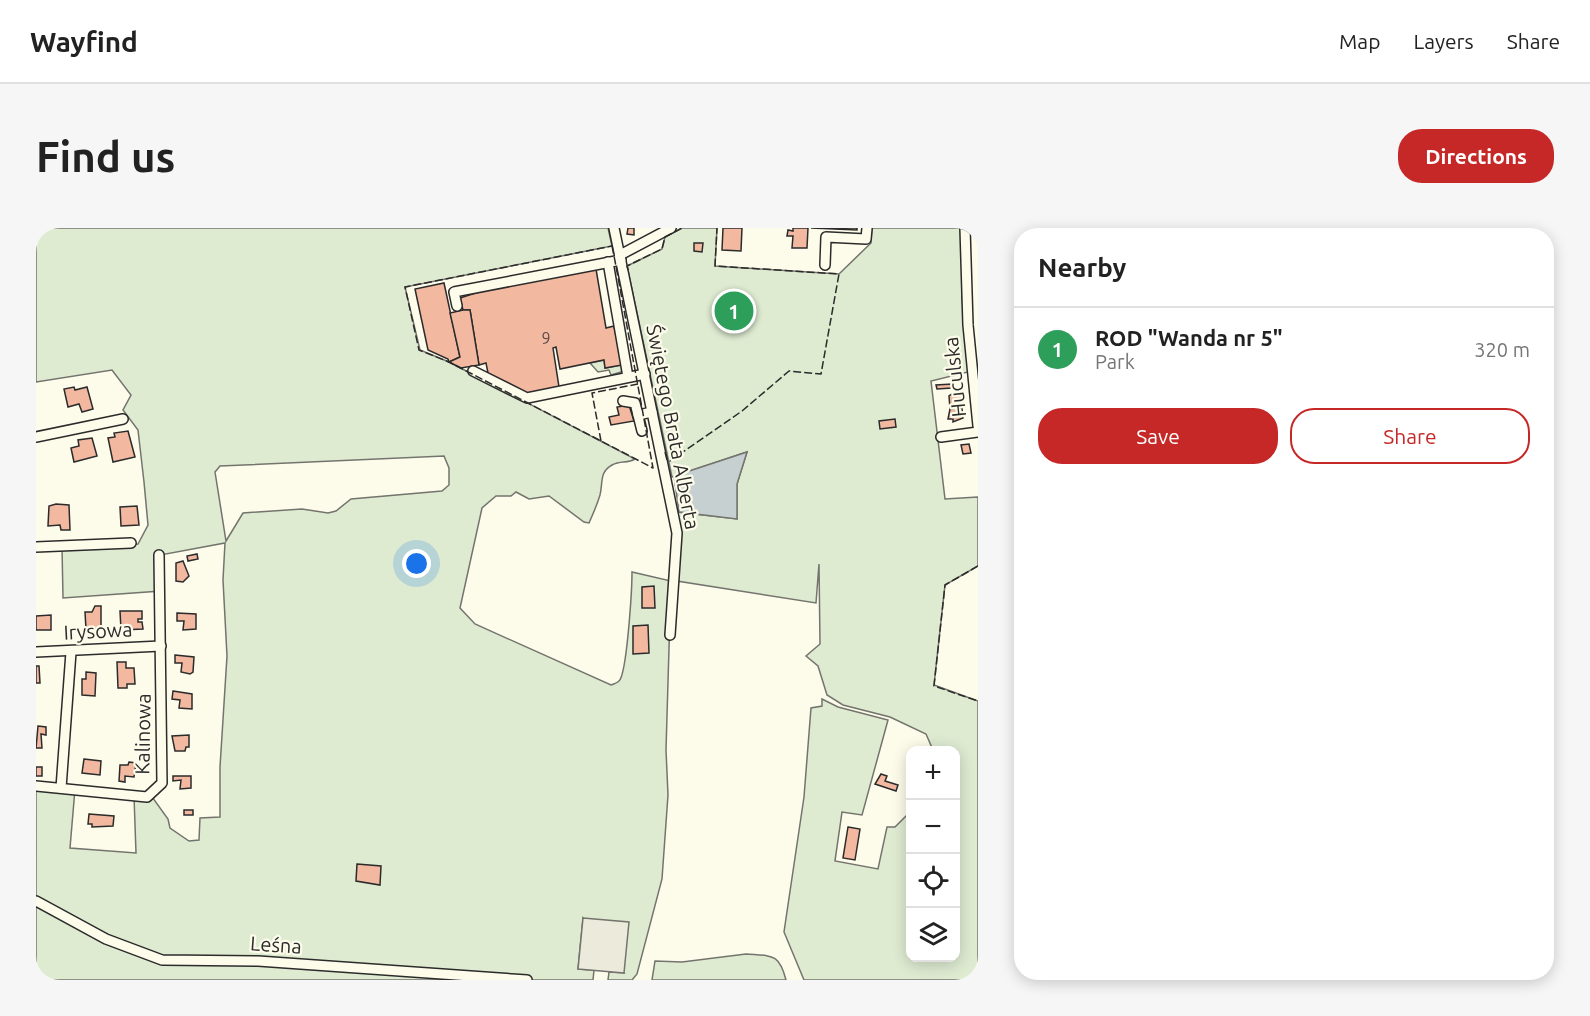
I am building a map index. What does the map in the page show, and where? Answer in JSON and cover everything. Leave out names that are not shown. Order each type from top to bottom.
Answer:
[{"type":"street","name":"Świętego Brata Alberta","points":[[614,228],[677,533],[670,635]]},
{"type":"street","points":[[457,306],[454,292],[608,262],[671,228]]},
{"type":"street","points":[[825,265],[825,237],[866,239],[867,228]]},
{"type":"street","name":"Huculska","points":[[965,228],[978,426]]},
{"type":"street","points":[[608,262],[628,377]]},
{"type":"street","points":[[473,371],[527,398],[645,374]]},
{"type":"street","points":[[623,401],[635,403],[642,431]]},
{"type":"street","points":[[638,415],[652,412]]},
{"type":"street","points":[[36,437],[123,419]]},
{"type":"street","name":"Huculska","points":[[941,437],[978,432]]},
{"type":"street","points":[[36,547],[131,543]]},
{"type":"street","name":"Kalinowa","points":[[36,786],[147,797],[162,783],[159,555]]},
{"type":"street","name":"Irysowa","points":[[36,652],[161,646]]},
{"type":"street","points":[[61,788],[71,652]]},
{"type":"street","name":"Leśna","points":[[36,901],[106,939],[162,960],[258,961],[527,980]]},
{"type":"green space","points":[[36,228],[608,228],[612,246],[405,287],[420,350],[449,362],[635,459],[615,464],[605,471],[600,495],[589,523],[584,522],[549,496],[529,499],[516,492],[511,496],[496,496],[482,508],[460,608],[475,624],[611,685],[619,681],[622,675],[629,630],[632,572],[671,581],[666,750],[668,795],[662,879],[637,974],[632,980],[608,980],[609,972],[624,973],[583,918],[578,969],[594,970],[593,980],[36,980],[36,786],[75,789],[70,848],[136,853],[134,796],[150,794],[168,819],[170,828],[189,841],[199,840],[200,818],[220,817],[220,767],[227,656],[223,580],[225,543],[160,555],[161,591],[63,598],[62,547],[138,544],[148,525],[138,430],[123,410],[131,395],[112,370],[36,382]],"holes":[[[444,456],[449,468],[449,485],[442,491],[351,499],[336,511],[328,513],[302,509],[243,513],[226,541],[215,472],[220,466]]]},
{"type":"green space","points":[[682,228],[717,228],[715,266],[839,274],[871,243],[872,228],[962,228],[962,298],[968,372],[931,381],[945,499],[978,497],[978,566],[945,585],[934,685],[978,701],[978,980],[804,980],[784,932],[804,797],[811,708],[822,706],[822,699],[838,707],[888,720],[862,815],[842,812],[835,861],[878,869],[887,827],[895,827],[906,816],[906,962],[960,962],[960,746],[931,746],[926,734],[890,717],[843,705],[827,695],[818,666],[806,656],[820,644],[819,564],[816,603],[677,581],[677,512],[737,519],[737,484],[747,452],[672,477],[627,266],[662,249],[665,237]]},
{"type":"green space","points":[[616,325],[623,367],[621,372],[611,375],[609,370],[598,372],[590,363],[604,360],[605,368],[622,365],[614,326]]},
{"type":"green space","points":[[746,954],[768,956],[777,960],[786,980],[652,980],[655,961],[682,962]]},
{"type":"shaded area","points":[[747,452],[737,484],[737,519],[679,512],[674,476]]},
{"type":"shaded area","points":[[583,918],[629,922],[624,973],[578,969]]},
{"type":"building","points":[[628,228],[634,228],[634,235],[627,234]]},
{"type":"building","points":[[723,228],[742,228],[741,251],[722,250]]},
{"type":"building","points":[[793,228],[808,228],[807,248],[792,248],[793,236],[787,236],[788,230],[793,231]]},
{"type":"building","points":[[811,228],[857,228],[857,230]]},
{"type":"building","points":[[694,243],[703,243],[702,252],[694,251]]},
{"type":"building","points":[[596,269],[606,328],[614,326],[622,365],[605,368],[604,360],[560,369],[556,347],[553,348],[559,387],[522,395],[489,378],[486,363],[479,365],[470,310],[463,310],[460,298],[491,288]]},
{"type":"building","points":[[444,283],[460,357],[449,362],[448,359],[428,350],[415,289]]},
{"type":"building","points":[[470,310],[479,365],[461,368],[449,362],[460,357],[450,313]]},
{"type":"building","points":[[952,384],[952,388],[937,389],[936,385]]},
{"type":"building","points":[[74,387],[75,390],[87,387],[93,409],[82,412],[79,404],[68,407],[64,389]]},
{"type":"building","points":[[955,392],[956,395],[962,395],[962,408],[950,409],[949,396]]},
{"type":"building","points":[[629,405],[634,421],[611,425],[609,417],[619,415],[617,407]]},
{"type":"building","points":[[962,408],[963,418],[953,422],[953,419],[948,419],[950,409]]},
{"type":"building","points":[[895,419],[896,427],[880,429],[879,421]]},
{"type":"building","points":[[128,431],[135,457],[113,462],[108,438],[115,437],[114,433]]},
{"type":"building","points":[[92,438],[97,456],[74,462],[71,448],[79,446],[78,440]]},
{"type":"building","points":[[969,444],[971,453],[963,454],[961,445]]},
{"type":"building","points":[[69,505],[70,530],[61,530],[60,525],[48,526],[49,506]]},
{"type":"building","points":[[137,506],[139,525],[121,526],[120,507]]},
{"type":"building","points":[[197,554],[198,559],[188,561],[187,556]]},
{"type":"building","points":[[183,561],[189,576],[183,582],[176,581],[176,563]]},
{"type":"building","points":[[654,586],[655,608],[642,608],[642,587]]},
{"type":"building","points":[[95,606],[101,606],[101,628],[86,629],[85,612],[92,612]]},
{"type":"building","points":[[120,611],[142,611],[142,619],[138,619],[138,622],[142,622],[143,629],[121,630]]},
{"type":"building","points":[[177,613],[196,614],[196,629],[183,630],[184,621],[177,621]]},
{"type":"building","points":[[51,615],[51,630],[36,630],[36,616]]},
{"type":"building","points":[[648,625],[649,653],[633,654],[633,626]]},
{"type":"building","points":[[175,655],[194,657],[193,672],[190,674],[181,672],[182,663],[175,663]]},
{"type":"building","points":[[117,662],[126,662],[126,668],[134,668],[135,684],[127,684],[127,688],[118,688]]},
{"type":"building","points":[[36,666],[39,666],[40,683],[36,683]]},
{"type":"building","points":[[86,672],[96,673],[95,696],[82,695],[82,679],[86,679]]},
{"type":"building","points":[[173,691],[192,694],[192,709],[179,708],[180,700],[172,699]]},
{"type":"building","points":[[38,726],[46,727],[46,735],[41,734],[42,748],[36,748]]},
{"type":"building","points":[[189,735],[189,747],[186,747],[185,751],[175,751],[172,736]]},
{"type":"building","points":[[84,759],[101,761],[100,775],[82,773]]},
{"type":"building","points":[[129,762],[136,763],[134,777],[125,776],[125,782],[119,781],[120,765],[128,765]]},
{"type":"building","points":[[36,767],[42,767],[42,776],[36,776]]},
{"type":"building","points":[[881,774],[887,776],[885,781],[898,785],[896,791],[875,784]]},
{"type":"building","points":[[173,776],[191,776],[191,788],[180,789],[181,780],[173,781]]},
{"type":"building","points":[[184,810],[193,810],[193,815],[184,815]]},
{"type":"building","points":[[89,814],[114,816],[113,826],[92,827],[92,824],[88,824]]},
{"type":"building","points":[[848,827],[860,829],[855,860],[843,858]]},
{"type":"building","points":[[357,864],[381,866],[380,885],[356,881]]},
{"type":"fence","points":[[628,270],[627,266],[662,249],[665,237],[682,228]]},
{"type":"fence","points":[[665,452],[667,460],[670,461],[742,411],[789,371],[821,374],[839,274],[715,266],[717,228]]},
{"type":"fence","points":[[612,246],[615,261],[653,468],[449,362],[419,350],[405,287],[612,246]]},
{"type":"fence","points":[[601,441],[592,393],[638,384]]},
{"type":"fence","points":[[978,566],[945,585],[934,686],[978,701]]},
{"type":"place","name":"ROD \"Wanda nr 5\"","points":[[734,311]]}]
